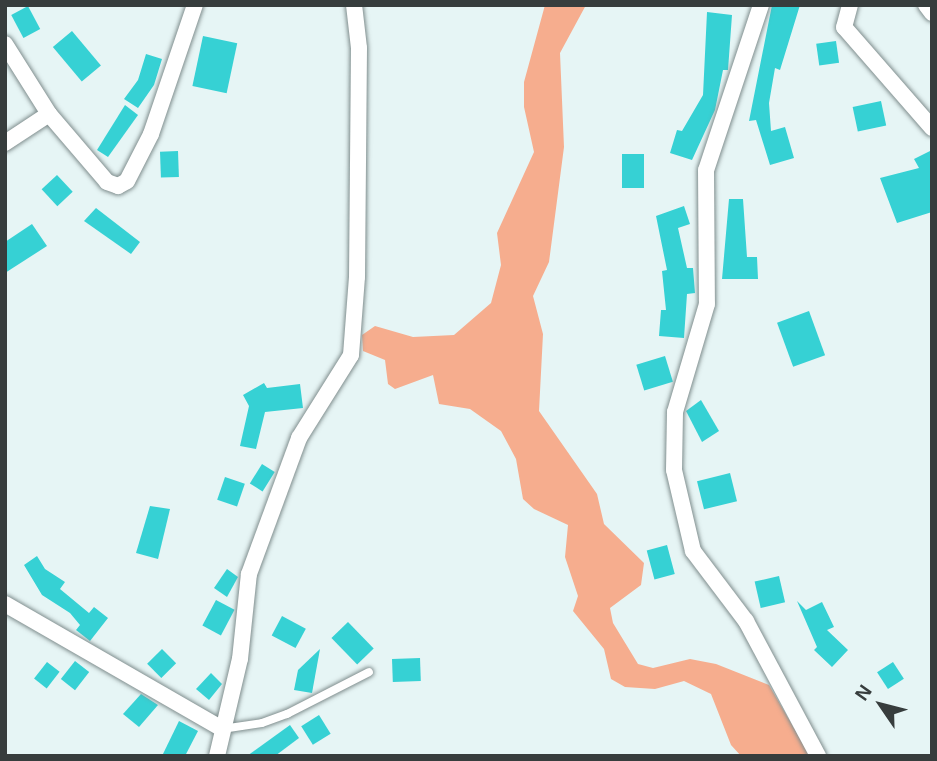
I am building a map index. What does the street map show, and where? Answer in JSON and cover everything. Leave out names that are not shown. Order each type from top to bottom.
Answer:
[{"type":"street","points":[[5,44],[49,114],[107,182],[118,186],[127,181],[150,134],[195,5]]},
{"type":"street","points":[[217,756],[240,659],[250,574],[299,438],[351,355],[357,277],[359,48],[354,5]]},
{"type":"street","points":[[761,5],[706,170],[707,304],[675,412],[674,470],[693,551],[746,621],[818,756]]},
{"type":"street","points":[[850,5],[844,27],[932,128]]},
{"type":"street","points":[[926,5],[932,13]]},
{"type":"street","points":[[5,143],[49,114]]},
{"type":"street","points":[[5,604],[222,729]]},
{"type":"lane","points":[[222,729],[274,718],[369,672]]},
{"type":"shaded area","points":[[545,5],[586,5],[560,53],[564,147],[549,262],[533,296],[543,334],[539,411],[597,494],[604,524],[644,563],[641,585],[610,608],[613,623],[638,664],[653,668],[690,659],[716,664],[769,685],[810,756],[741,756],[731,745],[711,694],[684,681],[655,689],[625,687],[611,679],[604,649],[573,611],[578,596],[565,557],[568,525],[534,509],[523,499],[516,459],[501,431],[470,409],[439,404],[433,375],[395,389],[388,384],[385,360],[363,351],[362,335],[375,326],[413,337],[454,335],[491,303],[501,265],[497,233],[534,152],[524,107],[524,82]]},
{"type":"building","points":[[772,5],[800,5],[780,70],[775,68],[769,103],[771,131],[785,127],[794,158],[770,165],[756,120],[749,121]]},
{"type":"building","points":[[28,6],[40,29],[23,38],[11,15]]},
{"type":"building","points":[[707,12],[732,15],[728,70],[723,70],[715,110],[692,160],[670,153],[677,130],[682,131],[703,95]]},
{"type":"building","points":[[72,31],[101,65],[82,82],[53,47]]},
{"type":"building","points":[[203,36],[237,43],[227,93],[192,86]]},
{"type":"building","points":[[836,41],[839,63],[819,66],[816,44]]},
{"type":"building","points":[[146,54],[162,59],[154,85],[138,108],[124,99],[138,80]]},
{"type":"building","points":[[881,101],[886,125],[858,131],[853,107]]},
{"type":"building","points":[[125,105],[138,115],[108,157],[97,150]]},
{"type":"building","points":[[932,150],[932,212],[897,223],[880,178],[919,168],[914,159]]},
{"type":"building","points":[[178,151],[179,177],[161,178],[160,152]]},
{"type":"building","points":[[622,154],[644,154],[644,188],[622,188]]},
{"type":"building","points":[[57,175],[73,192],[57,206],[42,189]]},
{"type":"building","points":[[729,199],[743,199],[747,257],[757,257],[758,279],[722,279]]},
{"type":"building","points":[[684,206],[690,224],[678,228],[687,268],[693,268],[695,293],[687,294],[684,338],[659,336],[661,310],[666,310],[662,271],[667,270],[656,216]]},
{"type":"building","points":[[96,208],[140,242],[131,254],[84,221]]},
{"type":"building","points":[[32,224],[47,246],[5,273],[5,242]]},
{"type":"building","points":[[809,311],[825,355],[793,367],[777,323]]},
{"type":"building","points":[[665,356],[673,382],[644,391],[636,365]]},
{"type":"building","points":[[264,383],[267,388],[300,384],[303,408],[265,412],[256,449],[240,446],[249,406],[243,395]]},
{"type":"building","points":[[701,400],[719,431],[702,442],[686,411]]},
{"type":"building","points":[[262,464],[275,472],[263,491],[250,484]]},
{"type":"building","points":[[730,473],[737,501],[704,509],[697,481]]},
{"type":"building","points":[[225,477],[245,484],[237,507],[217,500]]},
{"type":"building","points":[[150,506],[170,509],[158,559],[136,553]]},
{"type":"building","points":[[667,545],[675,574],[654,579],[647,550]]},
{"type":"building","points":[[37,556],[45,569],[65,582],[60,589],[89,613],[94,607],[108,618],[90,641],[76,630],[80,625],[70,613],[42,595],[24,565]]},
{"type":"building","points":[[227,569],[238,577],[227,597],[214,588]]},
{"type":"building","points":[[779,576],[785,602],[761,608],[755,582]]},
{"type":"building","points":[[216,600],[235,610],[221,635],[202,626]]},
{"type":"building","points":[[797,601],[806,610],[822,602],[834,627],[827,630],[848,650],[832,667],[814,650],[817,647]]},
{"type":"building","points":[[282,616],[306,629],[296,648],[272,635]]},
{"type":"building","points":[[348,622],[374,649],[357,665],[331,638]]},
{"type":"building","points":[[162,649],[176,663],[161,678],[147,664]]},
{"type":"building","points":[[320,649],[312,693],[294,690],[298,670]]},
{"type":"building","points":[[420,658],[421,681],[393,682],[392,659]]},
{"type":"building","points":[[75,661],[89,672],[75,690],[61,679]]},
{"type":"building","points":[[47,662],[60,672],[47,688],[34,679]]},
{"type":"building","points":[[893,662],[904,679],[888,689],[877,672]]},
{"type":"building","points":[[211,673],[222,684],[209,700],[196,689]]},
{"type":"building","points":[[141,694],[158,705],[139,727],[123,714]]},
{"type":"building","points":[[319,715],[331,734],[313,745],[301,726]]},
{"type":"building","points":[[179,721],[198,731],[185,756],[162,756]]},
{"type":"building","points":[[290,725],[299,738],[275,756],[247,756]]}]
